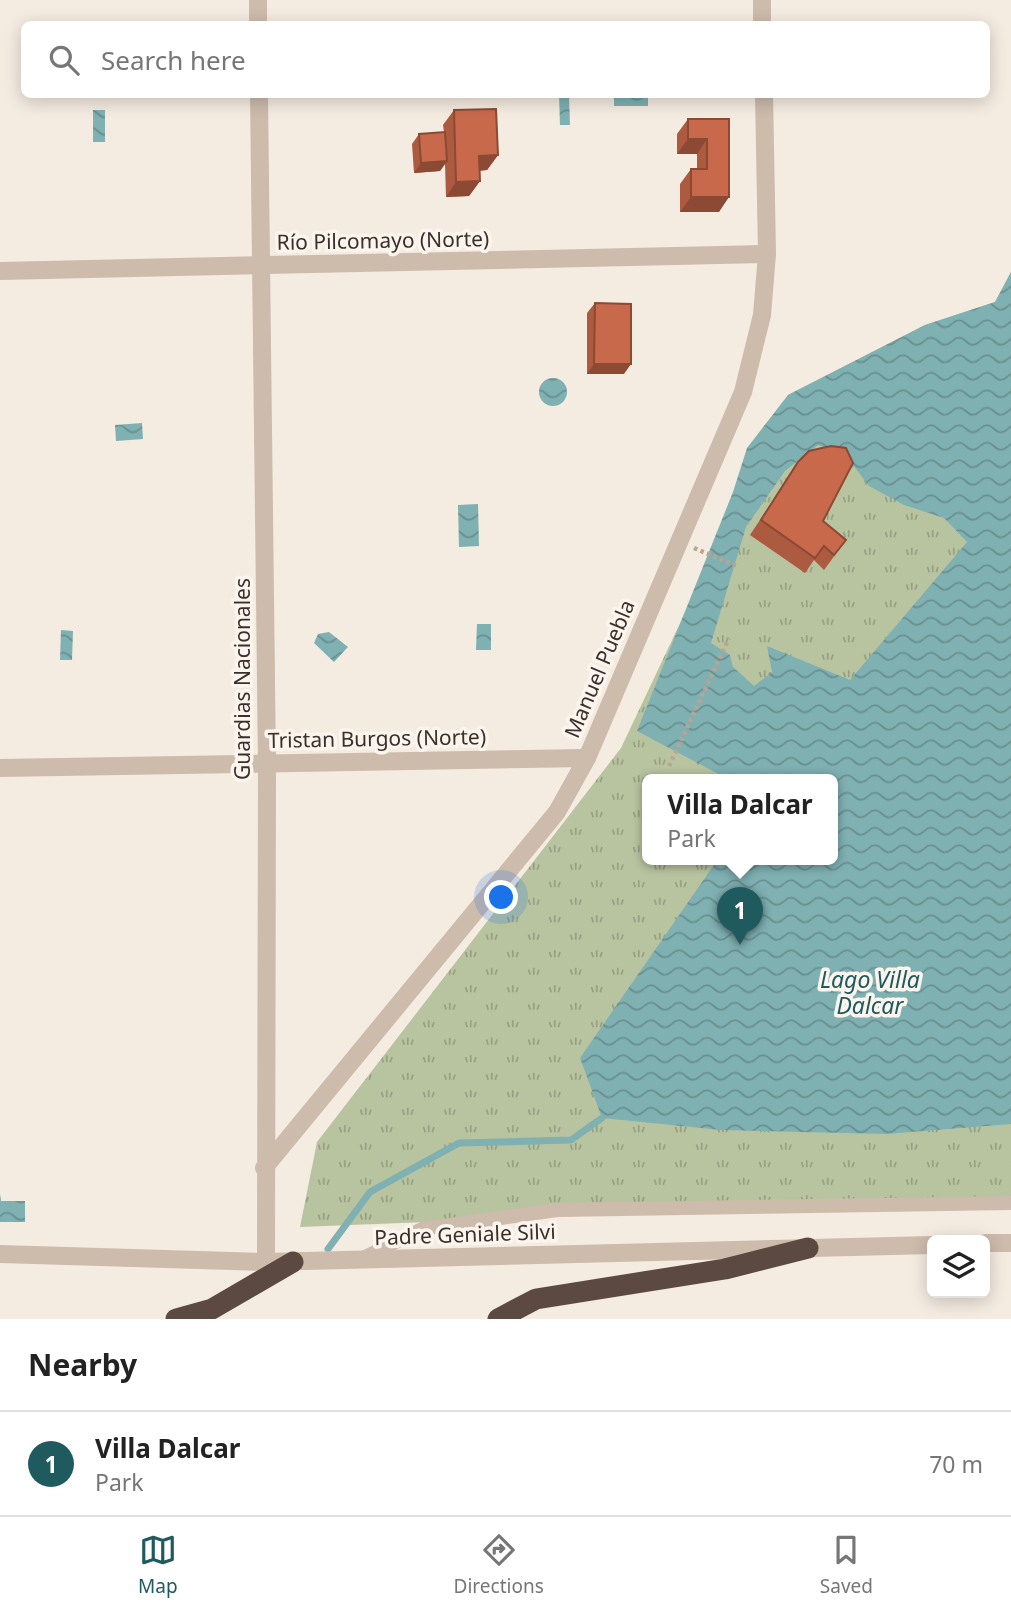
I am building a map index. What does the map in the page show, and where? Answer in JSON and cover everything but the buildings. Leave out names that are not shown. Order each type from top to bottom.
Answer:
[{"type":"highway","points":[[498,1319],[536,1299],[725,1269],[808,1248]]},
{"type":"highway","points":[[176,1319],[212,1309],[293,1262]]},
{"type":"street","points":[[258,0],[258,21]]},
{"type":"street","points":[[762,0],[762,21]]},
{"type":"street","name":"Guardias Nacionales","points":[[260,98],[267,764],[264,1168],[266,1262]]},
{"type":"street","name":"Manuel Puebla","points":[[264,1168],[557,812],[587,758],[743,392],[762,315],[767,254],[764,98]]},
{"type":"street","name":"Río Pilcomayo (Norte)","points":[[0,271],[767,254]]},
{"type":"street","name":"Tristan Burgos (Norte)","points":[[0,768],[587,758]]},
{"type":"street","points":[[990,1243],[1011,1243]]},
{"type":"street","name":"Padre Geniale Silvi","points":[[0,1254],[293,1262],[927,1245]]},
{"type":"lane","points":[[357,1261],[422,1229],[557,1210],[1011,1203]]},
{"type":"path","points":[[694,548],[737,566]]},
{"type":"path","points":[[669,766],[729,638]]},
{"type":"green space","points":[[1011,272],[1011,1199],[300,1227],[317,1142],[621,748],[788,395],[925,325],[995,302]]},
{"type":"water","points":[[559,98],[569,98],[570,125],[560,125]]},
{"type":"water","points":[[614,98],[648,98],[648,106],[614,106]]},
{"type":"water","points":[[93,110],[105,110],[105,142],[93,142]]},
{"type":"water","name":"Lago Villa Dalcar","points":[[1011,272],[1011,1124],[886,1134],[721,1130],[602,1118],[580,1058],[714,865],[838,865],[838,774],[719,774],[637,731],[733,492],[747,448],[788,395],[925,325],[995,302]],"holes":[[[818,445],[844,453],[869,486],[904,505],[944,518],[967,542],[850,680],[767,646],[772,672],[754,686],[733,667],[730,655],[711,643],[746,527],[785,471]]]},
{"type":"water","points":[[553,378],[563,382],[567,392],[563,402],[553,406],[543,402],[539,392],[543,382]]},
{"type":"water","points":[[142,423],[143,439],[116,441],[115,425]]},
{"type":"water","points":[[478,504],[479,546],[459,547],[458,505]]},
{"type":"water","points":[[477,624],[491,624],[491,650],[476,650]]},
{"type":"water","points":[[61,630],[73,631],[72,660],[60,660]]},
{"type":"water","points":[[329,632],[348,647],[334,662],[314,643],[318,634]]},
{"type":"water","points":[[0,1194],[1,1201],[25,1201],[25,1222],[0,1222]]},
{"type":"waterway","points":[[328,1249],[370,1192],[459,1143],[571,1140],[602,1118]]},
{"type":"place","name":"Villa Dalcar","points":[[740,945]]}]
